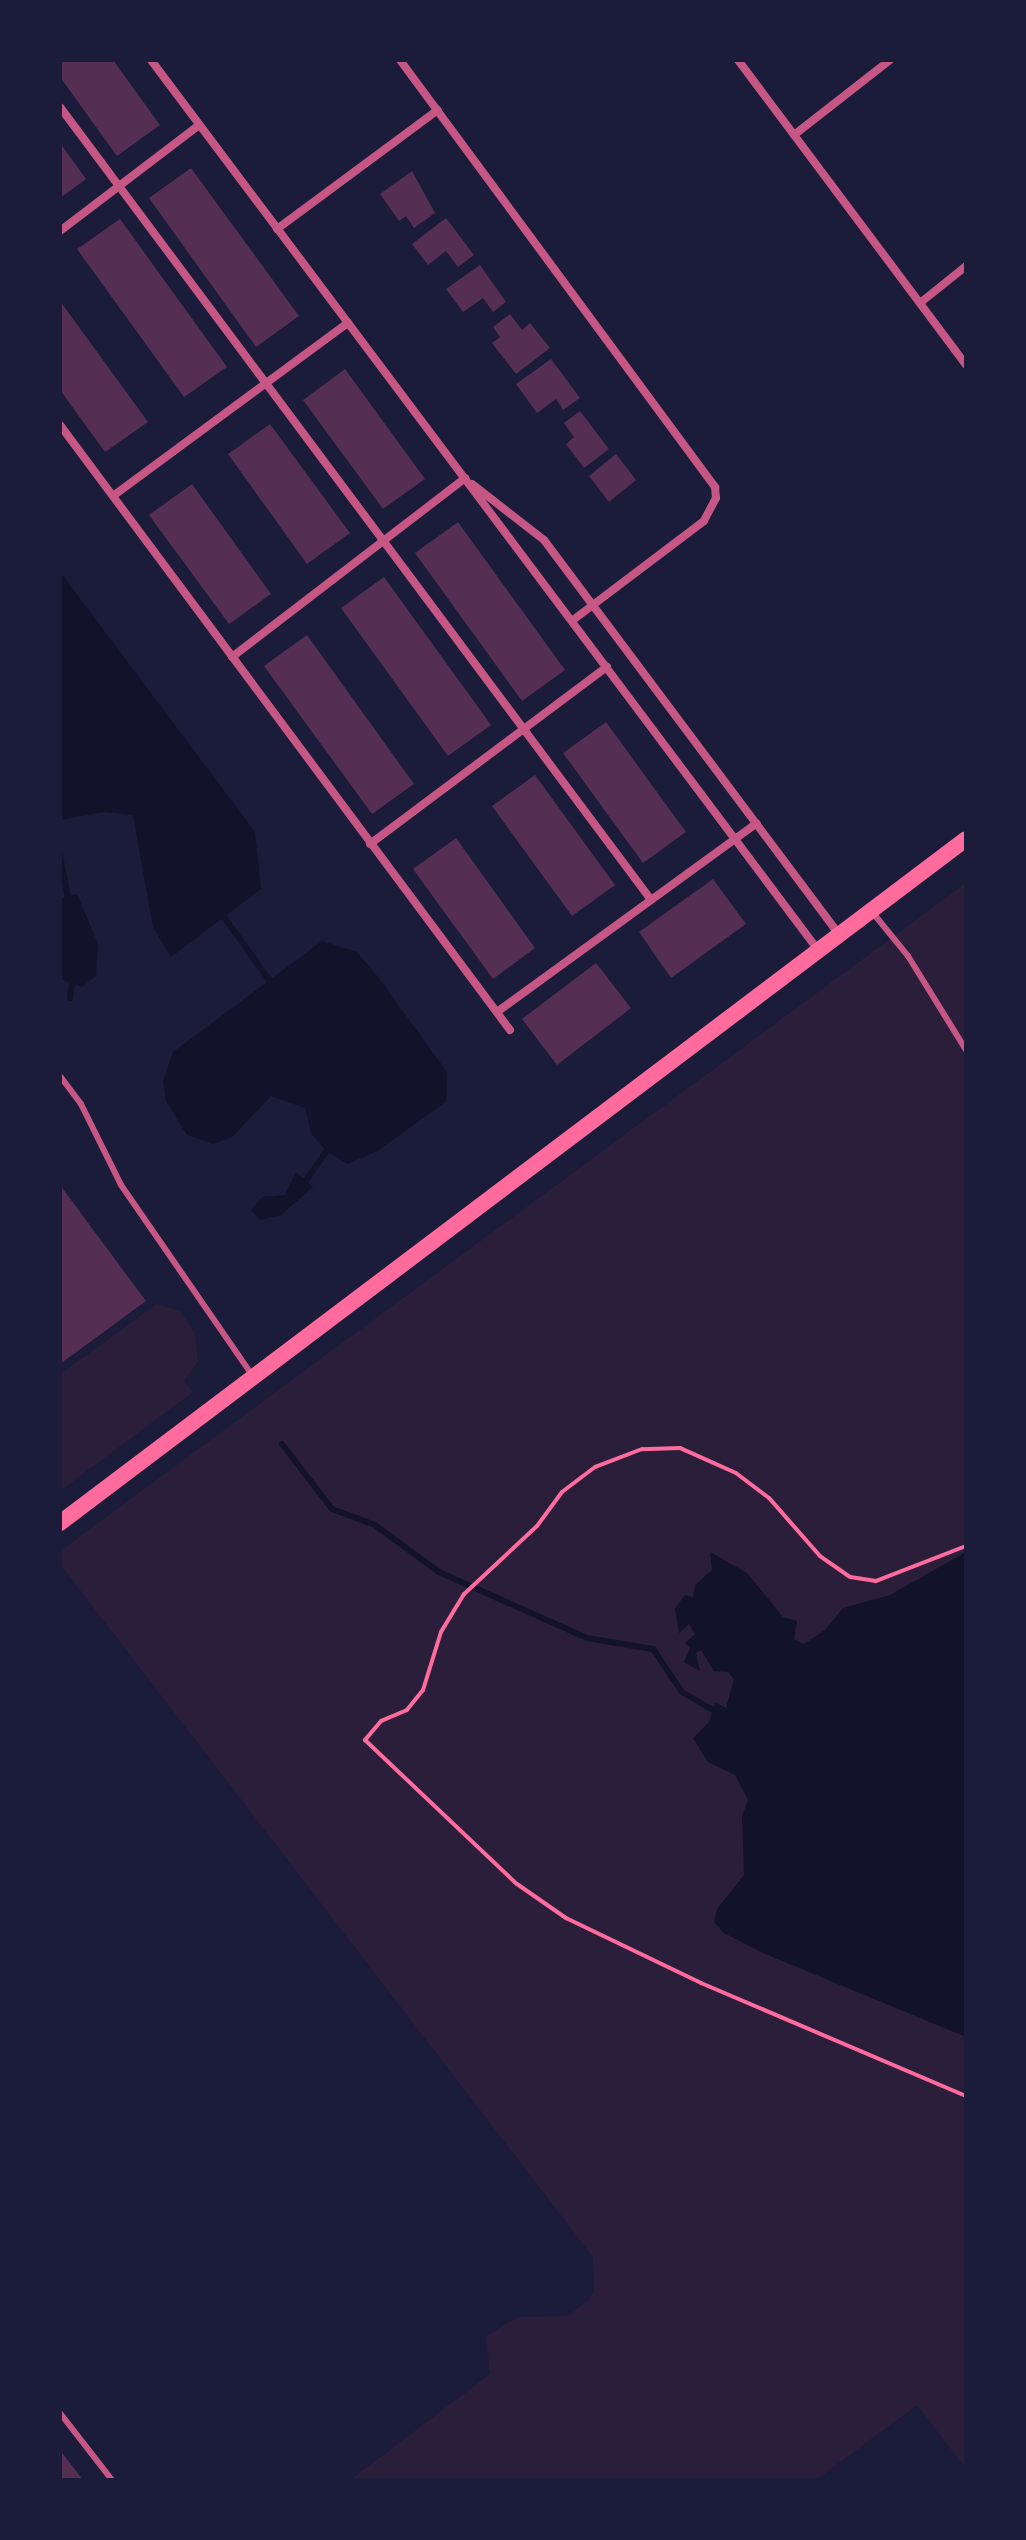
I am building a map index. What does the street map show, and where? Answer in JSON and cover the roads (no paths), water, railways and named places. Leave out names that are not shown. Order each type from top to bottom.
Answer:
[{"type":"main road","points":[[60,1523],[966,839]]},
{"type":"street","points":[[151,60],[818,950]]},
{"type":"street","points":[[400,60],[715,487],[716,498],[704,521],[573,620]]},
{"type":"street","points":[[738,60],[966,365]]},
{"type":"street","points":[[794,135],[890,60]]},
{"type":"street","points":[[60,107],[651,900]]},
{"type":"street","points":[[277,229],[438,110]]},
{"type":"street","points":[[60,231],[199,125]]},
{"type":"street","points":[[920,303],[966,266]]},
{"type":"street","points":[[113,496],[348,323]]},
{"type":"street","points":[[60,425],[510,1030]]},
{"type":"street","points":[[465,478],[544,540],[839,935]]},
{"type":"street","points":[[232,657],[465,478]]},
{"type":"street","points":[[370,844],[607,667]]},
{"type":"street","points":[[497,1012],[757,823]]},
{"type":"lane","points":[[870,910],[908,956],[966,1050]]},
{"type":"lane","points":[[60,1076],[81,1104],[121,1185],[253,1377]]},
{"type":"lane","points":[[60,2413],[112,2480]]},
{"type":"waterway","points":[[60,856],[69,903]]},
{"type":"waterway","points":[[221,913],[270,981]]},
{"type":"waterway","points":[[70,998],[73,977]]},
{"type":"waterway","points":[[302,1186],[330,1146]]},
{"type":"waterway","points":[[282,1444],[332,1509],[375,1525],[439,1572],[587,1638],[653,1649],[682,1692],[720,1714]]}]
